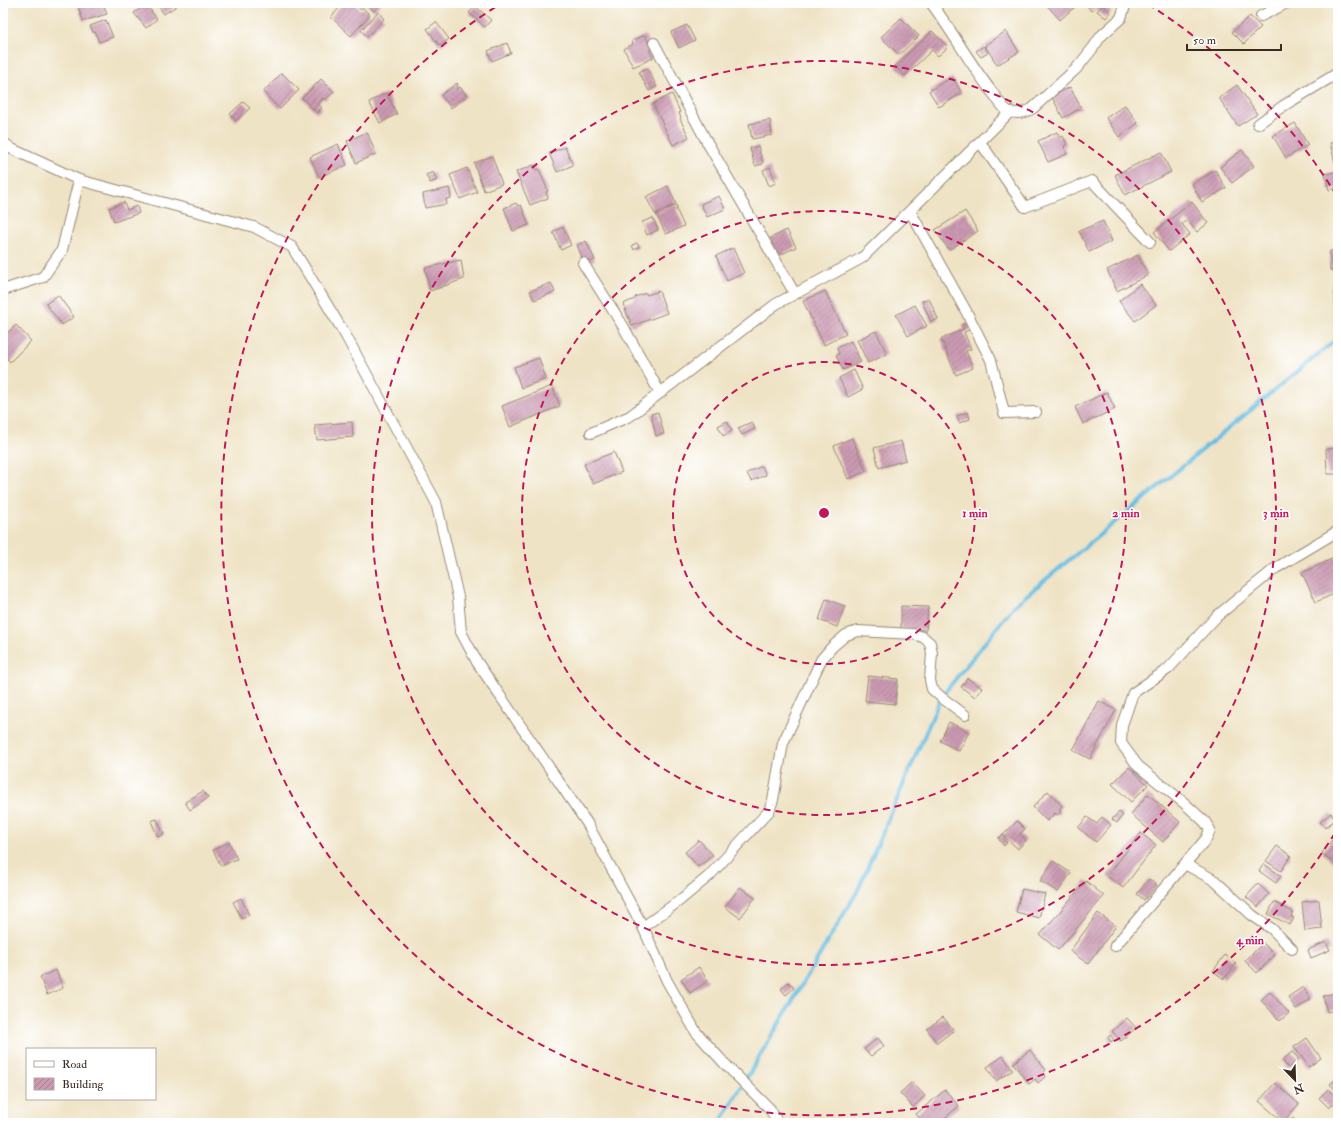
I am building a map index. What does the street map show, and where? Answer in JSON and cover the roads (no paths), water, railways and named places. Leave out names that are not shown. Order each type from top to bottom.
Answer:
[{"type":"street","points":[[931,3],[947,24],[979,75],[1006,110],[1010,112],[1024,113],[1032,109],[1076,69],[1101,36],[1121,18],[1126,3]]},
{"type":"street","points":[[1261,16],[1288,3]]},
{"type":"street","points":[[654,43],[707,142],[795,294]]},
{"type":"street","points":[[1258,124],[1283,106],[1338,73]]},
{"type":"street","points":[[591,434],[630,416],[776,304],[862,258],[1010,112]]},
{"type":"street","points":[[3,142],[12,149],[79,180],[254,227],[292,247],[346,336],[436,502],[458,597],[461,632],[477,662],[587,823],[643,927],[667,980],[696,1032],[724,1063],[770,1109],[778,1123]]},
{"type":"street","points":[[980,142],[1025,207],[1092,181],[1150,242]]},
{"type":"street","points":[[3,291],[43,277],[62,250],[79,180]]},
{"type":"street","points":[[910,211],[966,311],[991,360],[1004,413],[1036,412]]},
{"type":"street","points":[[583,263],[623,326],[660,393]]},
{"type":"street","points":[[1115,946],[1206,839],[1210,830],[1206,822],[1138,766],[1121,743],[1122,725],[1133,693],[1168,669],[1217,616],[1276,568],[1338,531]]},
{"type":"street","points":[[643,927],[679,901],[709,876],[769,811],[773,800],[783,743],[821,660],[832,647],[846,635],[858,632],[913,634],[923,637],[930,643],[932,653],[930,680],[932,689],[965,715]]},
{"type":"street","points":[[1185,864],[1214,880],[1252,915],[1272,929],[1292,949]]},
{"type":"waterway","points":[[720,1123],[857,892],[941,697],[1016,604],[1338,338]]}]
